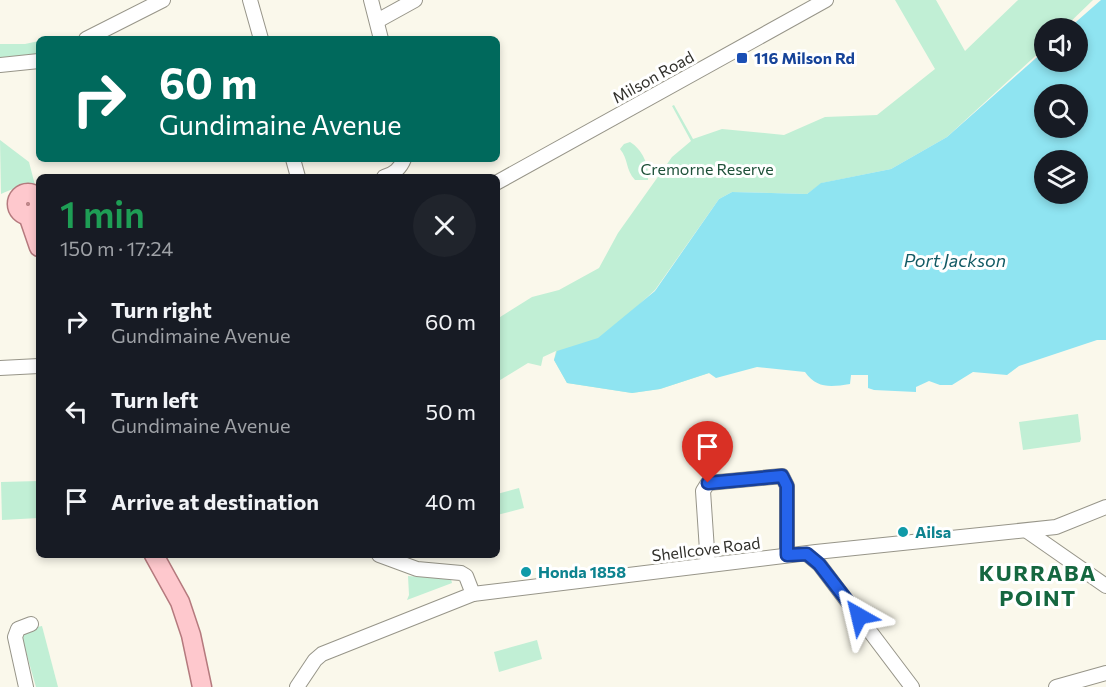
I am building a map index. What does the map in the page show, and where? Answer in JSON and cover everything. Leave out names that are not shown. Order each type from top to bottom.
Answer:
[{"type":"main road","points":[[15,206],[36,242]]},
{"type":"main road","points":[[156,558],[179,599],[202,687]]},
{"type":"main road","points":[[190,635],[201,658],[210,687]]},
{"type":"street","points":[[92,36],[162,0]]},
{"type":"street","points":[[250,0],[260,36]]},
{"type":"street","points":[[370,0],[380,36]]},
{"type":"street","points":[[377,21],[415,0]]},
{"type":"street","name":"Milson Road","points":[[500,181],[826,0]]},
{"type":"street","points":[[0,65],[36,62]]},
{"type":"street","points":[[392,174],[402,162]]},
{"type":"street","points":[[0,369],[36,366]]},
{"type":"street","points":[[708,565],[703,491],[704,486],[708,483],[782,476],[787,486],[787,555]]},
{"type":"street","name":"Shellcove Road","points":[[297,687],[315,660],[322,654],[473,594],[787,555],[1027,531],[1062,526],[1106,507]]},
{"type":"street","points":[[1027,531],[1106,586]]},
{"type":"street","points":[[807,554],[819,564],[912,687]]},
{"type":"street","points":[[387,558],[417,569],[461,573],[466,576],[473,594]]},
{"type":"street","points":[[26,687],[15,637],[18,629],[31,624]]},
{"type":"street","points":[[1056,687],[1106,673]]},
{"type":"green space","name":"Cremorne Reserve","points":[[895,0],[936,0],[965,51],[1018,0],[1093,0],[1074,18],[1034,18],[1034,57],[947,137],[891,169],[822,183],[807,194],[732,192],[719,199],[655,290],[630,313],[716,378],[709,373],[660,389],[632,393],[567,383],[554,360],[556,351],[543,357],[541,366],[528,363],[500,380],[500,317],[532,297],[559,290],[599,268],[618,233],[672,157],[691,141],[672,106],[674,105],[693,139],[722,129],[784,135],[825,117],[877,115],[935,69]]},
{"type":"green space","points":[[36,42],[36,55],[0,57],[0,44]]},
{"type":"green space","points":[[0,140],[29,162],[36,189],[18,188],[1,194]]},
{"type":"green space","points":[[630,142],[644,158],[648,169],[648,180],[635,180],[630,172],[620,149],[624,144]]},
{"type":"green space","points":[[1078,414],[1080,442],[1023,450],[1019,422]]},
{"type":"green space","points":[[36,481],[36,518],[2,520],[1,482]]},
{"type":"green space","points":[[519,488],[524,508],[500,514],[500,493]]},
{"type":"green space","points":[[408,576],[451,579],[452,583],[407,600]]},
{"type":"green space","points":[[42,626],[58,687],[36,687],[22,638],[23,630]]},
{"type":"green space","points":[[537,640],[542,659],[499,672],[494,652]]},
{"type":"water","name":"Port Jackson","points":[[1101,0],[1106,0],[1106,340],[1097,340],[1019,366],[1007,375],[973,372],[952,385],[940,385],[929,381],[916,387],[916,392],[868,388],[868,375],[851,375],[850,384],[825,386],[814,381],[805,372],[757,367],[716,378],[709,373],[660,389],[632,393],[567,383],[554,360],[557,351],[598,338],[655,291],[719,199],[732,192],[807,194],[821,183],[891,169],[947,137],[1034,60],[1034,72],[1088,72],[1088,18],[1080,18]]},
{"type":"place","name":"116 Milson Rd","points":[[742,58]]},
{"type":"place","name":"Ailsa","points":[[903,532]]},
{"type":"place","name":"Honda 1858","points":[[526,572]]},
{"type":"district","name":"KURRABA POINT","points":[[1038,586]]},
{"type":"route","points":[[708,483],[782,476],[787,486],[787,555],[807,554],[819,564],[859,616]]}]
